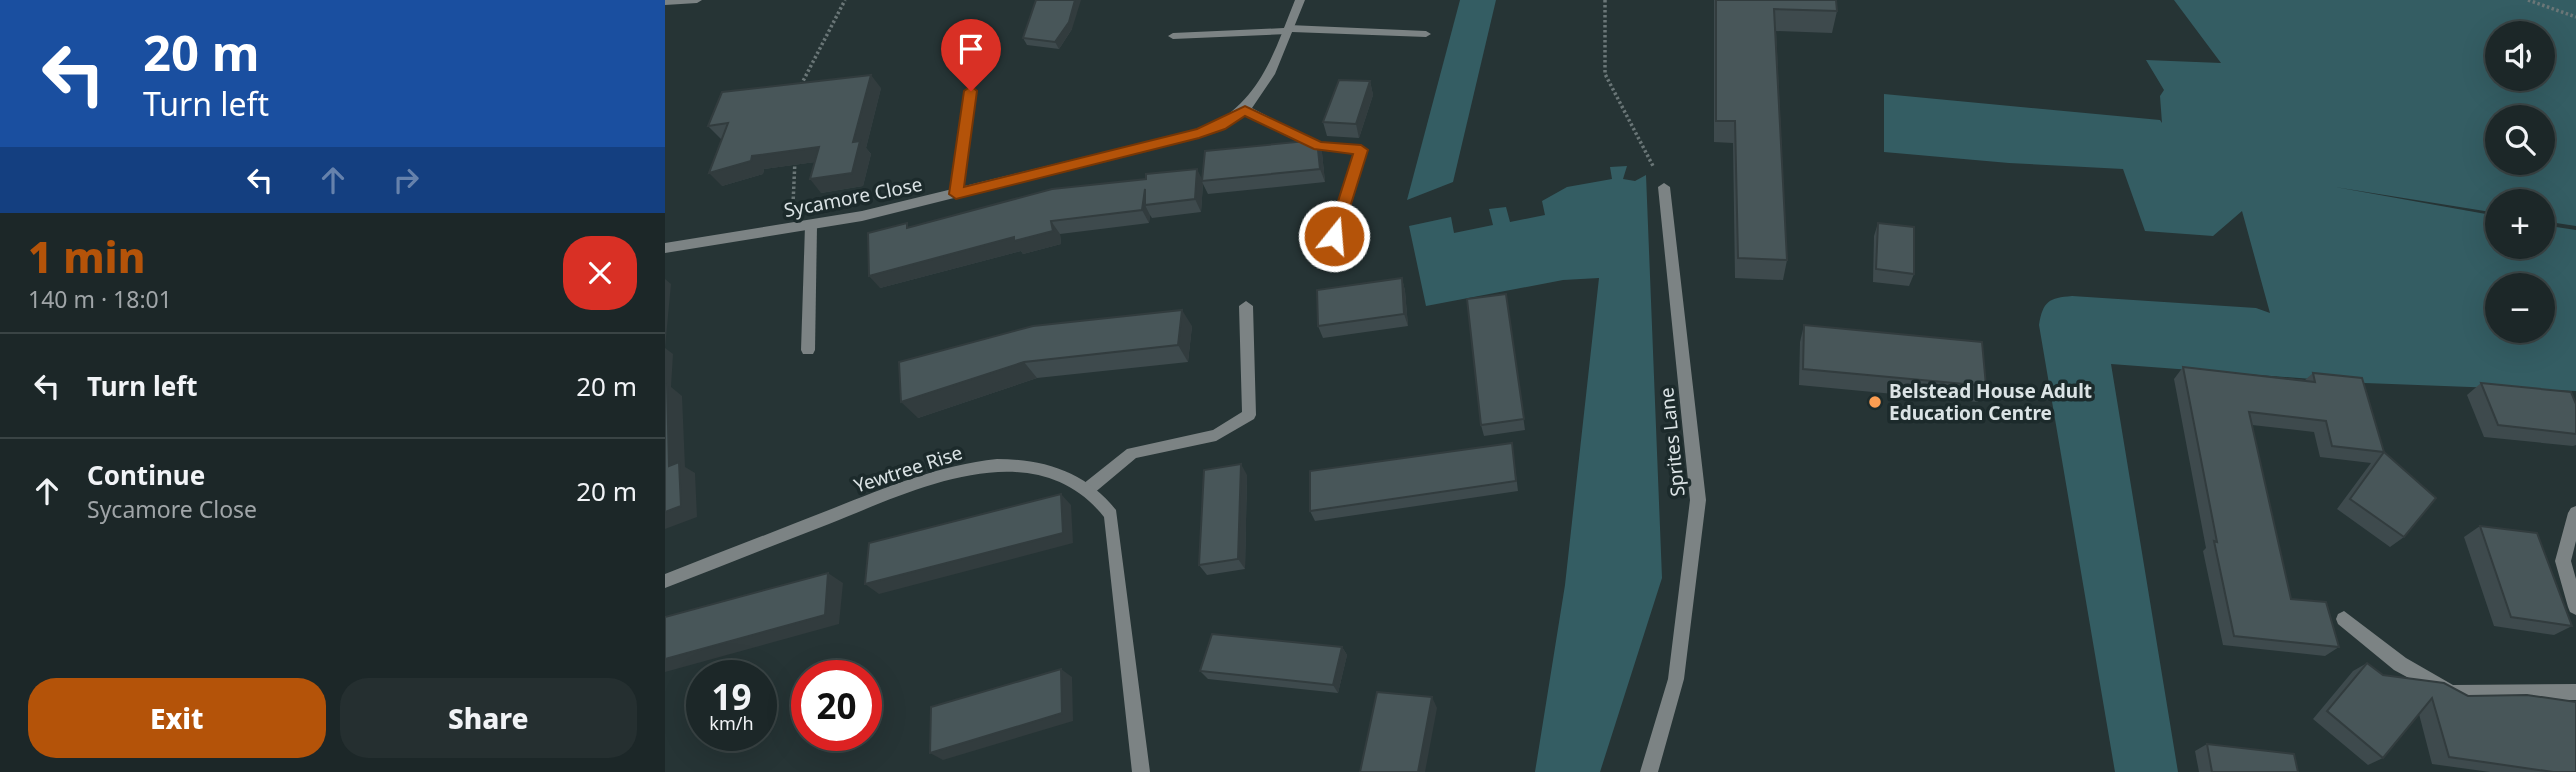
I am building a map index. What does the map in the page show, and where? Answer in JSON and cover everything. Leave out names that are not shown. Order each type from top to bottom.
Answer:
[{"type":"street","points":[[665,2],[697,0]]},
{"type":"street","name":"Sycamore Close","points":[[665,248],[810,226],[956,194],[1221,126],[1245,110],[1265,83],[1300,0]]},
{"type":"street","points":[[1173,36],[1288,29],[1426,34]]},
{"type":"street","points":[[956,194],[971,91]]},
{"type":"street","points":[[1245,110],[1318,146],[1361,150],[1334,236]]},
{"type":"street","name":"Sprites Lane","points":[[1649,772],[1676,680],[1699,500],[1664,187]]},
{"type":"street","points":[[808,350],[810,226]]},
{"type":"street","points":[[1088,489],[1132,453],[1216,435],[1249,415],[1246,306]]},
{"type":"street","name":"Yewtree Rise","points":[[665,581],[915,483],[980,466],[1026,466],[1054,472],[1088,489],[1101,500],[1111,515],[1141,772]]},
{"type":"street","points":[[2576,513],[2563,561],[2576,607]]},
{"type":"street","points":[[2344,619],[2400,664],[2451,693],[2576,692]]},
{"type":"path","points":[[798,91],[845,0]]},
{"type":"path","points":[[1605,0],[1605,74],[1664,187]]},
{"type":"path","points":[[2528,0],[2576,17]]},
{"type":"path","points":[[789,228],[793,212],[795,159]]},
{"type":"shaded area","points":[[1460,0],[1496,0],[1453,182],[1407,200]]},
{"type":"shaded area","points":[[2174,0],[2576,0],[2576,226],[2555,223],[2555,189],[2485,189],[2485,211],[2335,187],[2485,214],[2485,259],[2555,259],[2555,227],[2576,230],[2576,391],[2365,383],[2111,364],[2178,772],[2115,772],[2039,325],[2048,302],[2072,296],[2256,308],[2270,313],[2242,211],[2213,236],[2145,231],[2123,169],[2009,163],[1884,152],[1884,94],[2160,120],[2162,123],[2160,96],[2164,90],[2146,60],[2221,63]]},
{"type":"shaded area","points":[[1627,166],[1623,179],[1635,181],[1646,175],[1662,578],[1600,772],[1535,772],[1565,585],[1599,278],[1563,280],[1426,306],[1409,226],[1451,217],[1454,233],[1493,225],[1489,209],[1506,207],[1510,222],[1545,215],[1542,201],[1567,187],[1612,179],[1610,167]]},
{"type":"building","points":[[1036,0],[1075,0],[1069,22],[1055,42],[1023,38]]},
{"type":"building","points":[[1716,0],[1836,0],[1837,11],[1774,9],[1787,260],[1738,258],[1735,121],[1716,121]]},
{"type":"building","points":[[871,75],[853,142],[860,141],[852,173],[810,179],[819,147],[752,156],[751,161],[709,173],[728,123],[708,126],[722,92]]},
{"type":"building","points":[[1339,80],[1370,81],[1356,124],[1323,122]]},
{"type":"building","points":[[1317,140],[1320,169],[1202,181],[1205,151]]},
{"type":"building","points":[[1197,169],[1195,199],[1145,205],[1145,189],[1142,210],[1051,221],[1053,231],[1014,241],[1014,237],[869,276],[868,233],[907,223],[907,228],[1052,189],[1146,179],[1146,174]]},
{"type":"building","points":[[1878,223],[1914,227],[1914,274],[1876,269]]},
{"type":"building","points":[[1402,278],[1404,314],[1318,326],[1317,290]]},
{"type":"building","points":[[1506,294],[1524,419],[1481,425],[1467,299]]},
{"type":"building","points":[[1182,310],[1178,345],[1024,362],[901,402],[899,362],[1033,326]]},
{"type":"building","points":[[1804,325],[1982,342],[1986,386],[1803,369]]},
{"type":"building","points":[[2183,367],[2315,382],[2313,373],[2362,378],[2384,452],[2332,446],[2326,421],[2249,412],[2291,599],[2326,602],[2339,647],[2234,636]]},
{"type":"building","points":[[2481,383],[2571,392],[2576,404],[2576,434],[2498,425]]},
{"type":"building","points":[[667,384],[669,466],[679,462],[681,506],[665,512],[665,385]]},
{"type":"building","points":[[1512,443],[1516,481],[1310,511],[1310,471]]},
{"type":"building","points":[[2384,452],[2436,498],[2404,537],[2350,499]]},
{"type":"building","points":[[1241,464],[1238,559],[1199,565],[1204,470]]},
{"type":"building","points":[[1061,494],[1063,533],[865,584],[869,543]]},
{"type":"building","points":[[2480,526],[2537,533],[2572,626],[2511,617]]},
{"type":"building","points":[[828,573],[825,615],[665,659],[665,617]]},
{"type":"building","points":[[1212,634],[1342,647],[1333,685],[1200,671]]},
{"type":"building","points":[[2367,663],[2383,675],[2444,683],[2468,696],[2527,695],[2576,702],[2576,772],[2553,772],[2449,757],[2432,698],[2383,758],[2327,711]]},
{"type":"building","points":[[1061,669],[1062,713],[930,753],[931,707]]},
{"type":"building","points":[[1377,692],[1432,697],[1418,772],[1360,772]]},
{"type":"building","points":[[2207,744],[2294,754],[2298,772],[2212,772]]},
{"type":"place","name":"Belstead House Adult Education Centre","points":[[1875,402]]},
{"type":"route","points":[[971,91],[956,194],[1199,133],[1221,126],[1245,110],[1318,146],[1361,150],[1334,236]]}]
